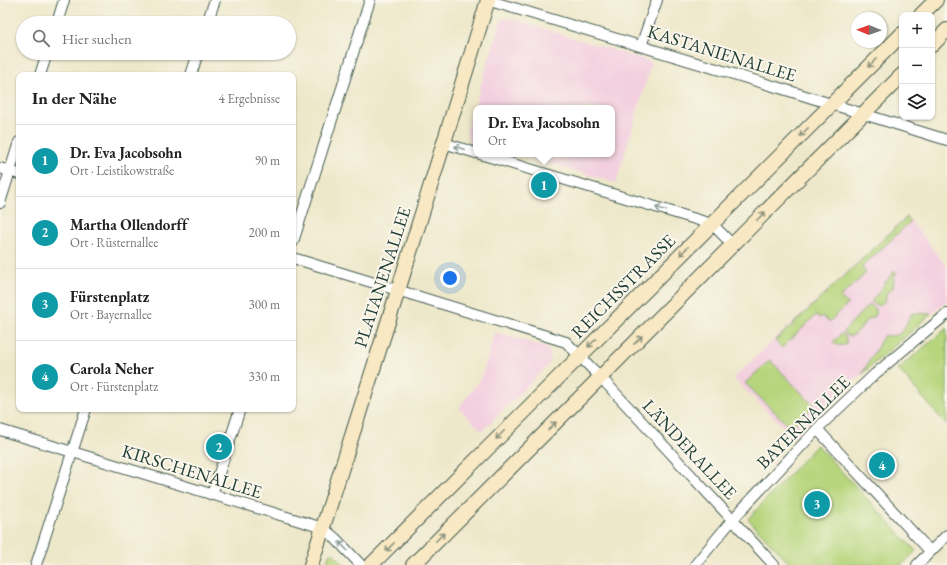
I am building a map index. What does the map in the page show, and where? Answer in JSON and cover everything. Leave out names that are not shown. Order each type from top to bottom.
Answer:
[{"type":"main road","name":"PLATANENALLEE","points":[[311,565],[488,0]]},
{"type":"main road","points":[[924,12],[936,0]]},
{"type":"main road","points":[[935,42],[947,30]]},
{"type":"main road","name":"REICHSSTRASSE","points":[[371,565],[899,37]]},
{"type":"main road","points":[[412,565],[899,78]]},
{"type":"street","points":[[59,16],[64,0]]},
{"type":"street","points":[[209,16],[215,0]]},
{"type":"street","points":[[296,233],[370,0]]},
{"type":"street","name":"KASTANIENALLEE","points":[[488,0],[947,140]]},
{"type":"street","points":[[641,46],[656,0]]},
{"type":"street","points":[[41,72],[45,60]]},
{"type":"street","points":[[192,72],[196,60]]},
{"type":"street","points":[[444,143],[473,152]]},
{"type":"street","points":[[0,203],[16,152]]},
{"type":"street","points":[[490,157],[712,224],[733,245]]},
{"type":"street","name":"LÄNDERALLEE","points":[[296,259],[566,342],[774,565]]},
{"type":"street","name":"BAYERNALLEE","points":[[695,565],[732,520],[836,410],[875,374],[947,314]]},
{"type":"street","points":[[36,565],[85,412]]},
{"type":"street","points":[[212,495],[239,412]]},
{"type":"street","name":"KIRSCHENALLEE","points":[[0,430],[323,528],[362,565]]},
{"type":"street","points":[[818,430],[930,552]]},
{"type":"street","points":[[917,565],[947,535]]},
{"type":"shaded area","points":[[503,18],[508,18],[652,62],[616,183],[528,157],[615,157],[615,105],[475,105]]},
{"type":"shaded area","points":[[473,111],[473,141],[468,139],[467,130]]},
{"type":"shaded area","points":[[907,216],[947,267],[947,301],[879,358],[795,438],[733,378]]},
{"type":"shaded area","points":[[495,332],[548,348],[551,362],[482,431],[459,408],[482,376]]},
{"type":"green space","points":[[907,217],[910,222],[862,267],[866,273],[840,297],[848,304],[829,322],[822,316],[820,318],[816,315],[782,348],[775,341]]},
{"type":"green space","points":[[894,271],[897,273],[894,277],[893,288],[886,294],[885,301],[882,305],[873,304],[871,302]]},
{"type":"green space","points":[[869,304],[876,310],[873,317],[867,320],[853,335],[850,336],[843,332]]},
{"type":"green space","points":[[912,313],[931,314],[862,374],[884,335],[891,336],[900,333],[905,327]]},
{"type":"green space","points":[[947,328],[947,423],[946,424],[898,369]]},
{"type":"green space","points":[[842,333],[846,338],[846,344],[840,345],[833,342]]},
{"type":"green space","points":[[770,360],[814,406],[791,428],[745,383]]},
{"type":"green space","points":[[817,445],[916,551],[902,565],[791,565],[748,519]]},
{"type":"green space","points":[[333,553],[345,565],[326,565],[329,554]]},
{"type":"place","name":"Dr. Eva Jacobsohn","points":[[544,185]]},
{"type":"place","name":"Martha Ollendorff","points":[[219,447]]},
{"type":"place","name":"Carola Neher","points":[[882,465]]},
{"type":"place","name":"Fürstenplatz","points":[[817,504]]}]
